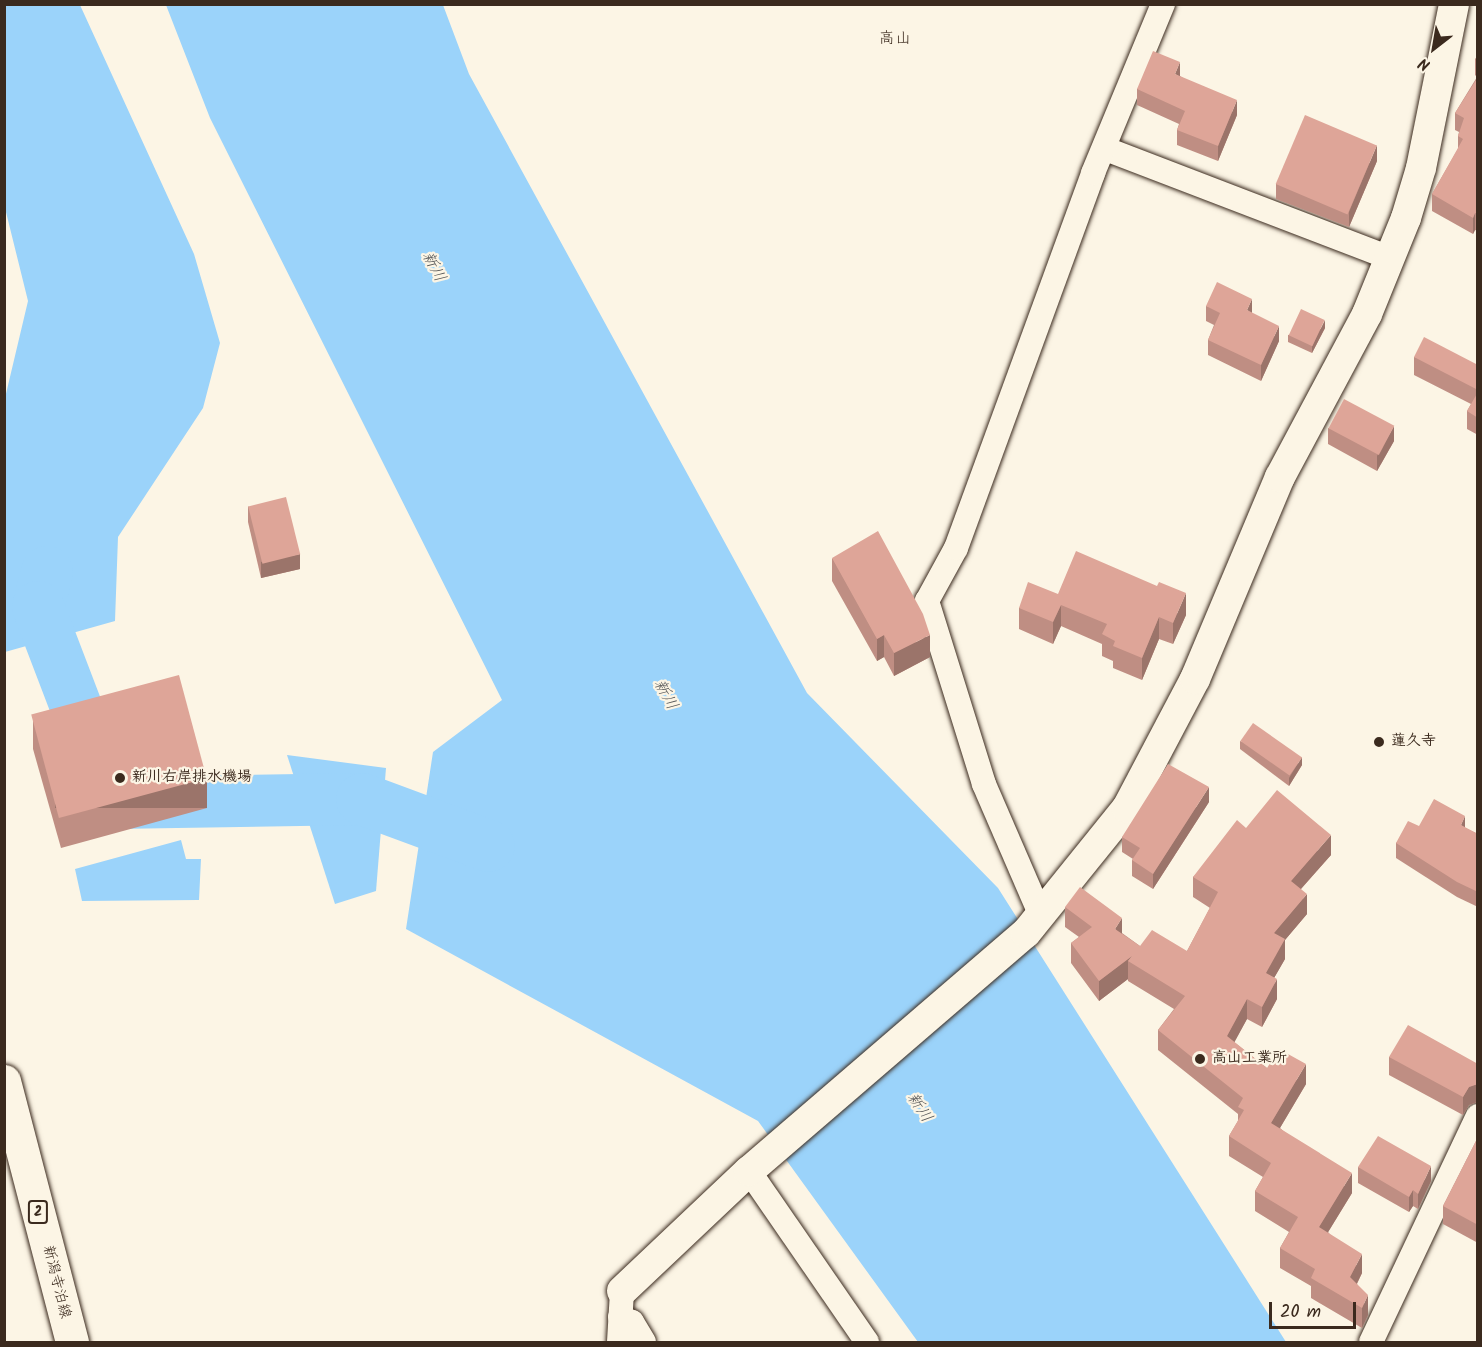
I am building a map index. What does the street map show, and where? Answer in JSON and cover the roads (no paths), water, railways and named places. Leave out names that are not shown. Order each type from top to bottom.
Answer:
[{"type":"main road","name":"新潟寺泊線","points":[[4,1081],[72,1342]]},
{"type":"street","points":[[1034,925],[984,784],[927,601],[956,548],[1094,173],[1106,149],[1163,4]]},
{"type":"street","points":[[619,1342],[621,1304],[749,1171],[1034,925],[1127,808],[1195,680],[1280,477],[1367,314],[1387,257],[1406,218],[1421,168],[1454,4]]},
{"type":"street","points":[[1106,149],[1387,257]]},
{"type":"street","points":[[1371,1342],[1478,1116]]},
{"type":"street","points":[[749,1171],[867,1342]]},
{"type":"street","points":[[621,1304],[644,1342]]},
{"type":"water","points":[[5,4],[80,5],[194,254],[220,343],[203,408],[118,537],[115,621],[5,652],[5,398],[28,301],[5,208]]},
{"type":"water","name":"新川","points":[[166,5],[443,5],[469,74],[807,693],[998,888],[1286,1342],[918,1342],[758,1121],[406,929],[433,752],[502,700],[210,118]]},
{"type":"water","points":[[287,755],[386,768],[376,891],[335,904]]},
{"type":"water","points":[[181,840],[186,859],[201,859],[199,900],[82,901],[75,869]]},
{"type":"waterway","points":[[47,572],[38,607],[113,803],[362,799],[489,846]]},
{"type":"place","name":"蓮久寺","points":[[1379,742]]},
{"type":"place","name":"新川右岸排水機場","points":[[120,778]]},
{"type":"place","name":"高山工業所","points":[[1200,1059]]},
{"type":"district","name":"高山","points":[[895,39]]}]
